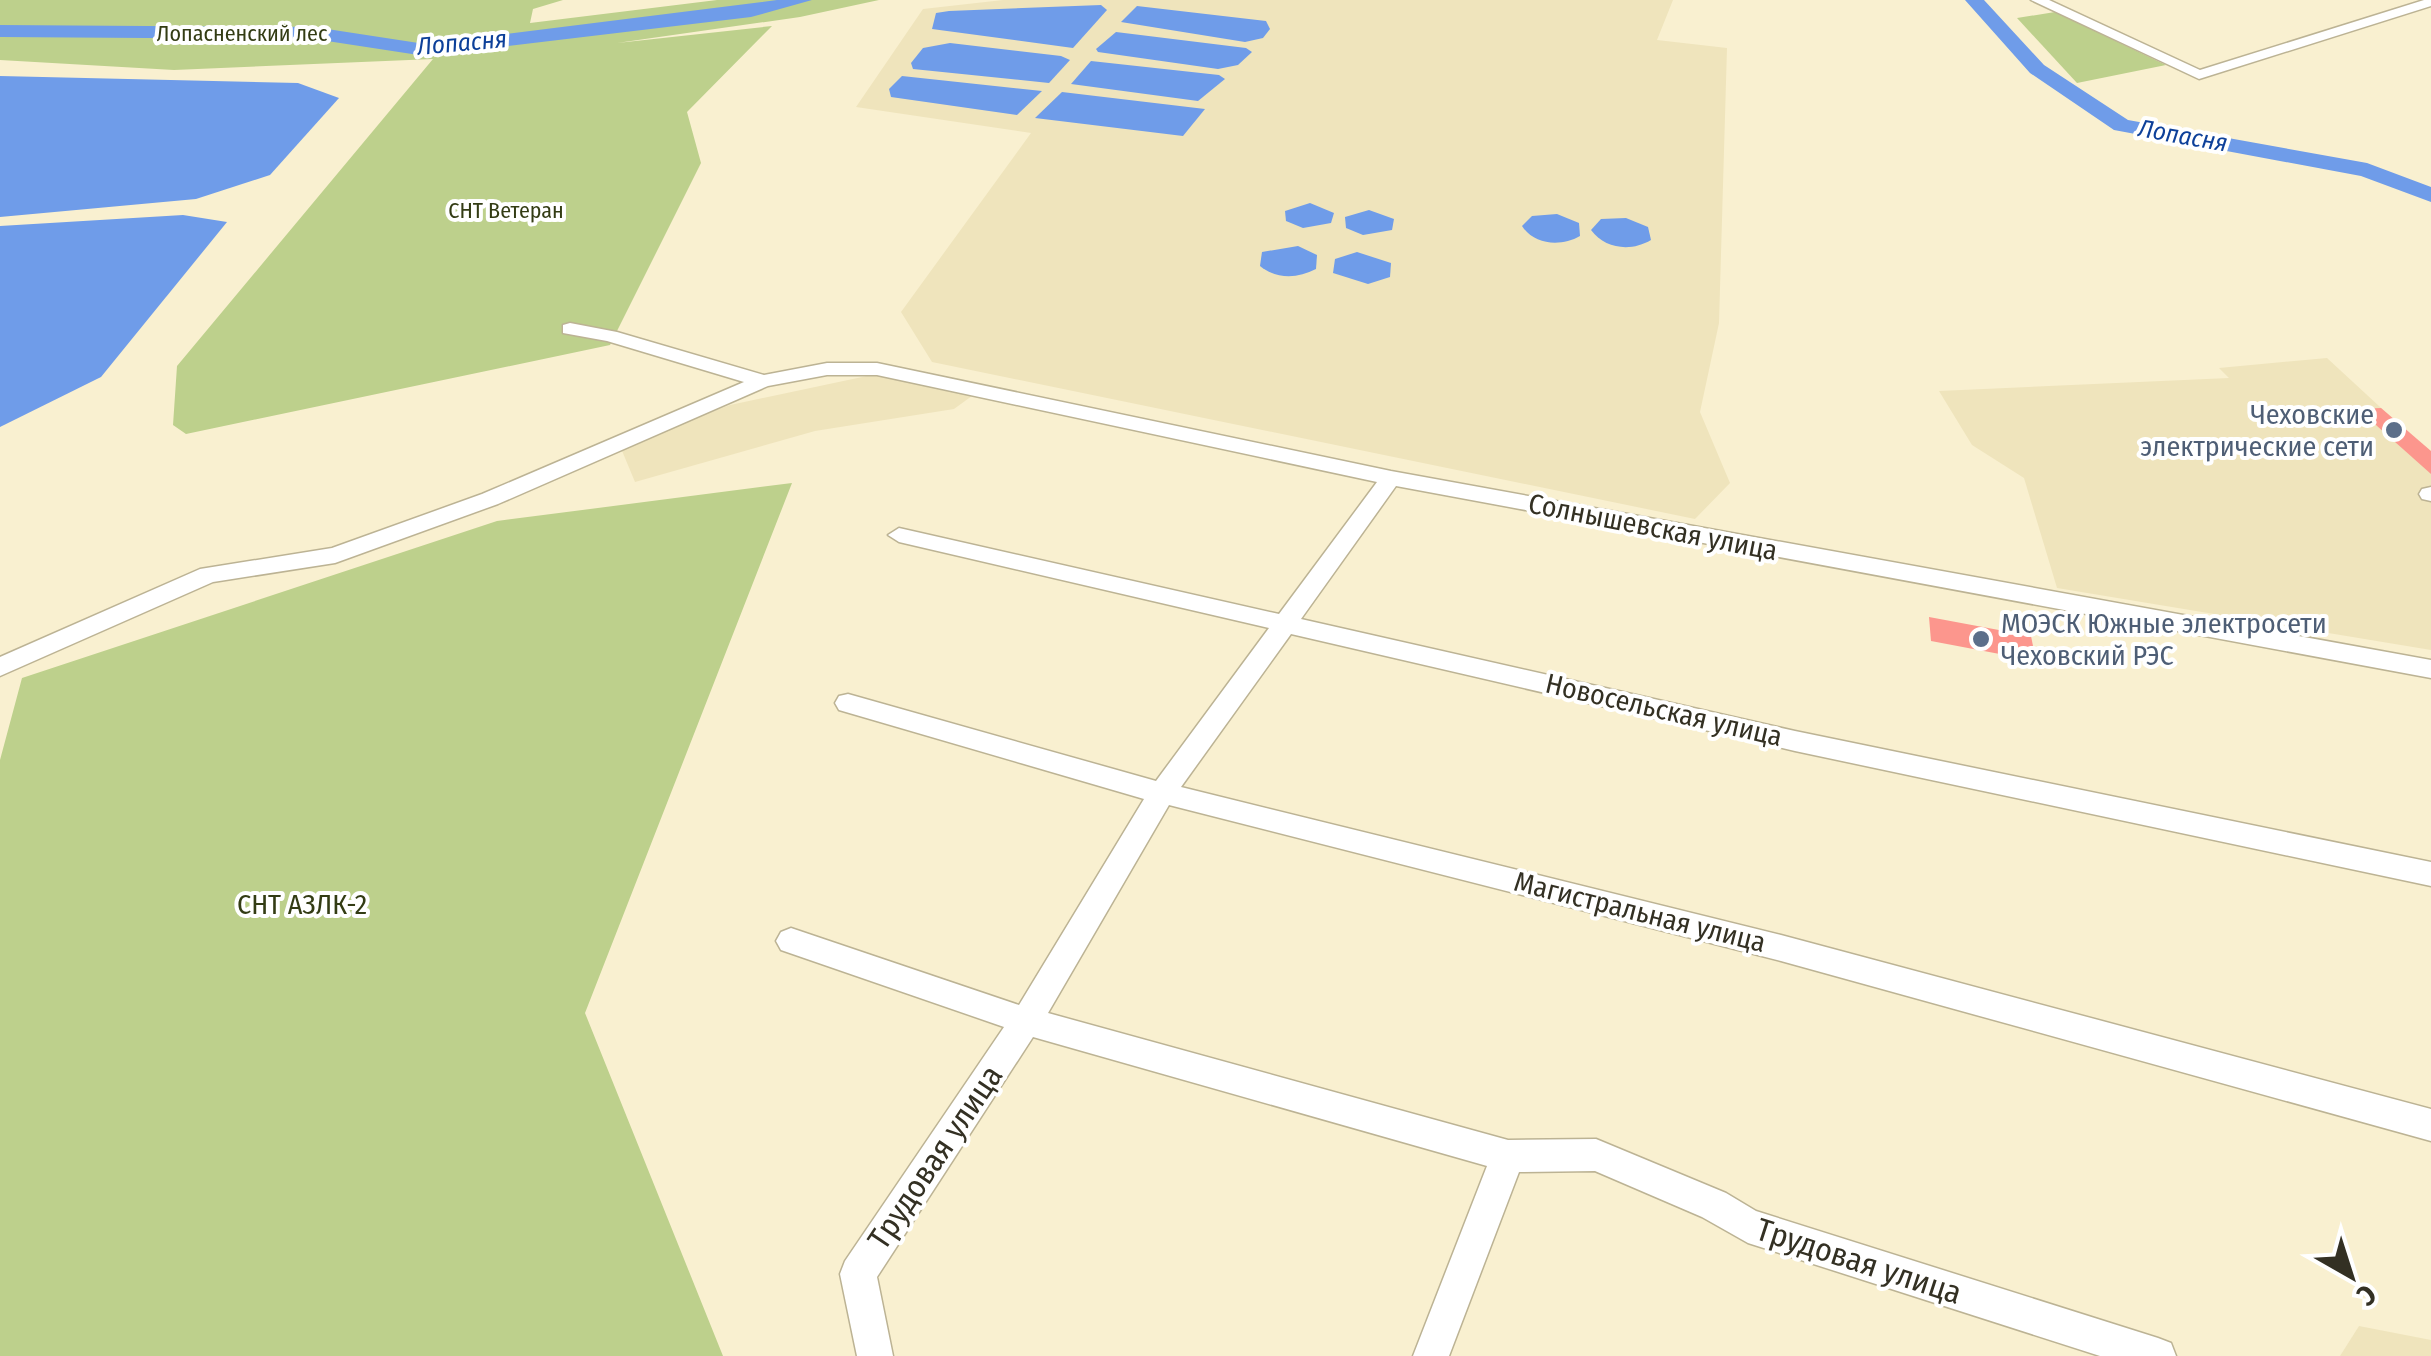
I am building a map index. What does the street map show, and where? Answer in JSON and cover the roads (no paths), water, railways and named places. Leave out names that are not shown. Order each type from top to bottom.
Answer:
[{"type":"street","points":[[2038,0],[2199,74],[2431,2]]},
{"type":"street","points":[[570,330],[610,336],[763,381]]},
{"type":"street","name":"Солнышевская улица","points":[[763,381],[827,369],[877,369],[1391,478],[2431,669]]},
{"type":"street","points":[[0,667],[208,575],[335,554],[490,498],[763,381]]},
{"type":"street","points":[[1026,1021],[1162,793],[1391,478]]},
{"type":"street","name":"Новосельская улица","points":[[899,535],[1795,741],[2431,874]]},
{"type":"street","name":"Магистральная улица","points":[[848,703],[1162,793],[1650,914],[2431,1125]]},
{"type":"street","name":"Трудовая улица","points":[[791,941],[1026,1021],[1508,1156],[1596,1155],[1714,1205],[1748,1226],[2158,1356]]},
{"type":"street","name":"Трудовая улица","points":[[875,1356],[858,1274],[1026,1021]]},
{"type":"street","points":[[1431,1356],[1508,1156]]},
{"type":"water","points":[[1101,5],[1107,10],[1073,48],[932,29],[936,13],[949,11]]},
{"type":"water","points":[[1137,6],[1266,21],[1270,29],[1263,38],[1245,42],[1121,22]]},
{"type":"water","points":[[1116,32],[1246,48],[1252,52],[1238,65],[1218,69],[1098,52],[1096,49]]},
{"type":"water","points":[[950,43],[1070,60],[1049,83],[913,69],[911,63],[923,48]]},
{"type":"water","points":[[1091,61],[1219,75],[1225,79],[1198,101],[1071,84]]},
{"type":"water","points":[[0,76],[298,83],[339,98],[270,175],[196,199],[0,217]]},
{"type":"water","points":[[902,76],[1042,91],[1017,115],[891,97],[889,89]]},
{"type":"water","points":[[1062,92],[1205,109],[1183,136],[1035,118]]},
{"type":"water","points":[[1310,203],[1334,213],[1331,223],[1303,228],[1286,221],[1285,211]]},
{"type":"water","points":[[1369,210],[1394,219],[1392,230],[1363,235],[1346,228],[1345,217]]},
{"type":"water","points":[[1557,214],[1579,223],[1580,236],[1565,242],[1548,242],[1533,237],[1522,226],[1532,216]]},
{"type":"water","points":[[183,215],[227,222],[101,377],[0,427],[0,226]]},
{"type":"water","points":[[1626,218],[1648,227],[1651,240],[1619,247],[1603,241],[1591,230],[1601,219]]},
{"type":"water","points":[[1298,246],[1317,255],[1316,269],[1287,276],[1260,266],[1262,252]]},
{"type":"water","points":[[1357,252],[1391,263],[1390,277],[1368,284],[1333,273],[1335,259]]},
{"type":"waterway","name":"Лопасня","points":[[0,31],[314,33],[425,50],[751,11],[803,0]]},
{"type":"waterway","name":"Лопасня","points":[[1974,0],[2037,69],[2122,125],[2367,170],[2431,195]]},
{"type":"place","name":"Чеховские электрические сети","points":[[2394,430]]},
{"type":"place","name":"МОЭСК Южные электросети Чеховский РЭС","points":[[1981,639]]},
{"type":"park label","name":"Лопасненский лес","points":[[242,33]]},
{"type":"park label","name":"СНТ Ветеран","points":[[506,210]]},
{"type":"park label","name":"СНТ АЗЛК-2","points":[[302,904]]}]
